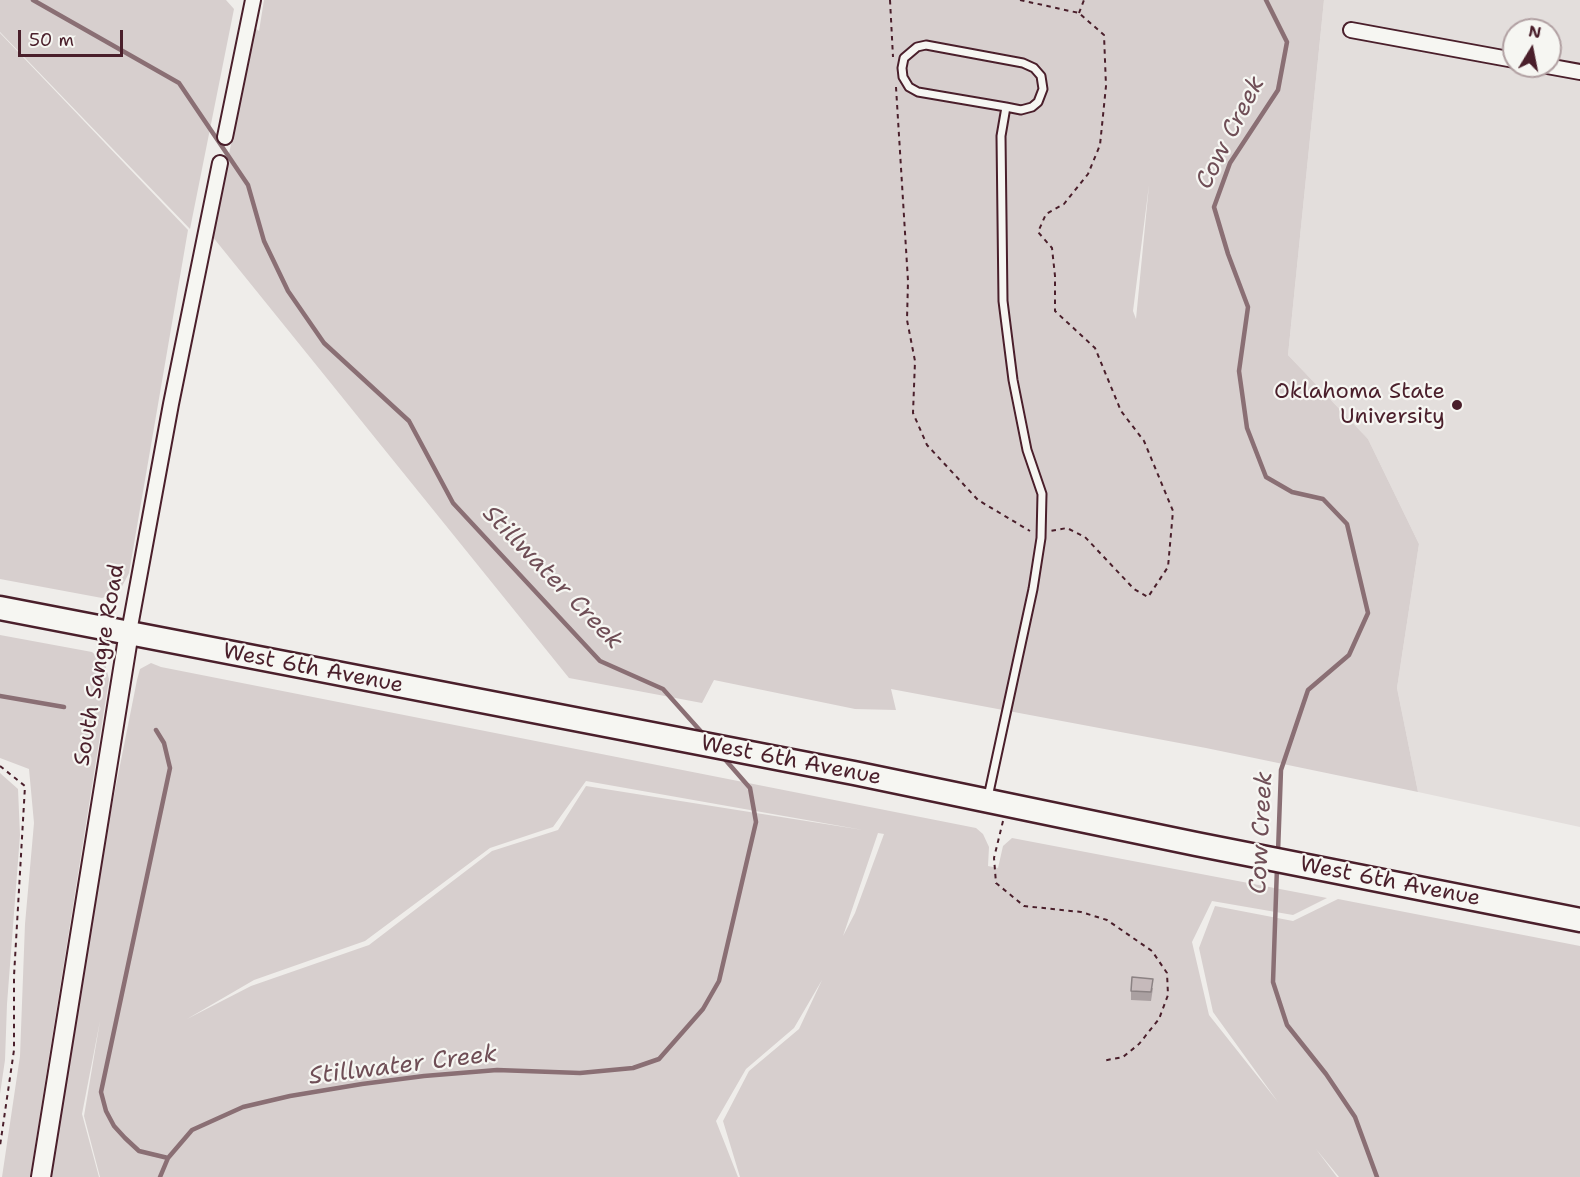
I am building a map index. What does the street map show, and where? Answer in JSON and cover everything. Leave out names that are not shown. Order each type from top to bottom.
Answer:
[{"type":"highway","name":"West 6th Avenue","points":[[0,608],[854,773],[1580,920]]},
{"type":"street","points":[[225,137],[253,0]]},
{"type":"street","points":[[1352,30],[1502,58]]},
{"type":"street","points":[[1562,69],[1580,72]]},
{"type":"street","name":"South Sangre Road","points":[[40,1177],[129,632],[171,404],[220,163]]},
{"type":"lane","points":[[926,45],[1023,63],[1034,68],[1041,76],[1043,89],[1038,102],[1032,107],[1021,110],[1006,107],[918,92],[909,87],[903,77],[904,58],[916,47],[926,45]]},
{"type":"lane","points":[[997,802],[1041,538],[1042,494],[1024,439],[1013,380],[1003,301],[1001,136],[1006,107]]},
{"type":"path","points":[[890,0],[894,65]]},
{"type":"path","points":[[896,88],[908,281],[907,320],[915,361],[914,413],[927,445],[978,500],[1041,538],[1051,531],[1067,528],[1085,537],[1134,589],[1148,597],[1168,567],[1173,511],[1144,441],[1120,411],[1095,348],[1055,311],[1052,248],[1038,232],[1046,213],[1064,204],[1088,174],[1100,145],[1106,86],[1104,35],[1079,13],[1020,0]]},
{"type":"path","points":[[1079,13],[1084,0]]},
{"type":"path","points":[[0,766],[25,786],[14,976],[14,1050],[0,1146]]},
{"type":"path","points":[[997,802],[994,858],[996,884],[1024,906],[1081,912],[1107,920],[1152,951],[1167,973],[1168,995],[1159,1019],[1139,1044],[1123,1057],[1102,1061]]},
{"type":"shaded area","points":[[0,0],[226,0],[234,9],[190,229],[0,32]]},
{"type":"shaded area","points":[[264,0],[1324,0],[1288,355],[1368,439],[1419,544],[1397,688],[1418,792],[1206,748],[891,689],[896,710],[855,709],[714,680],[702,703],[569,678],[212,236],[255,28],[259,31]],"holes":[[[1149,185],[1136,319],[1133,311]]]},
{"type":"shaded area","name":"Oklahoma State University","points":[[1324,0],[1580,0],[1580,827],[1418,792],[1397,688],[1419,544],[1368,439],[1288,355]]},
{"type":"shaded area","points":[[0,33],[188,230],[129,573],[119,592],[102,598],[0,579]]},
{"type":"shaded area","points":[[0,635],[92,652],[105,664],[109,679],[30,1177],[2,1177],[20,1056],[25,924],[34,823],[29,769],[0,758]]},
{"type":"shaded area","points":[[151,663],[161,667],[976,828],[983,834],[989,847],[988,866],[998,868],[1003,846],[1012,838],[1327,898],[1293,915],[1212,901],[1192,942],[1209,1015],[1278,1102],[1213,1012],[1199,948],[1215,906],[1293,921],[1338,899],[1580,946],[1580,1177],[1339,1177],[1316,1149],[1337,1177],[740,1177],[723,1121],[749,1071],[799,1029],[822,980],[794,1028],[746,1069],[716,1121],[738,1177],[100,1177],[84,1116],[100,1021],[82,1114],[99,1177],[50,1177],[82,956],[140,669]],"holes":[[[586,781],[863,830],[586,786],[558,830],[492,851],[369,945],[251,986],[187,1019],[254,980],[365,941],[490,848],[553,827]],[[878,833],[884,834],[855,913],[843,936]]]},
{"type":"shaded area","points":[[0,773],[18,789],[20,835],[5,1060],[0,1094]]},
{"type":"building","points":[[1132,977],[1153,979],[1151,992],[1131,991]]},
{"type":"waterway","name":"Stillwater Creek","points":[[33,0],[179,83],[248,185],[264,241],[288,291],[324,343],[409,421],[453,503],[600,661],[663,689],[705,736]]},
{"type":"waterway","name":"Cow Creek","points":[[1266,0],[1287,42],[1278,90],[1230,163],[1214,207],[1228,254],[1248,307],[1239,371],[1247,428],[1266,477],[1292,492],[1323,499],[1347,524],[1368,613],[1349,655],[1308,690],[1281,770],[1278,852]]},
{"type":"waterway","points":[[0,696],[64,707]]},
{"type":"waterway","points":[[156,730],[164,743],[170,768],[101,1092],[106,1111],[114,1126],[125,1138],[139,1151],[168,1158]]},
{"type":"waterway","name":"Stillwater Creek","points":[[160,1177],[168,1158],[192,1130],[243,1107],[290,1096],[424,1076],[497,1070],[580,1073],[633,1068],[659,1059],[703,1009],[719,981],[756,822],[750,788],[722,756]]},
{"type":"waterway","name":"Cow Creek","points":[[1277,867],[1273,982],[1287,1025],[1326,1074],[1355,1117],[1377,1177]]},
{"type":"place","name":"Oklahoma State University","points":[[1457,405]]}]
